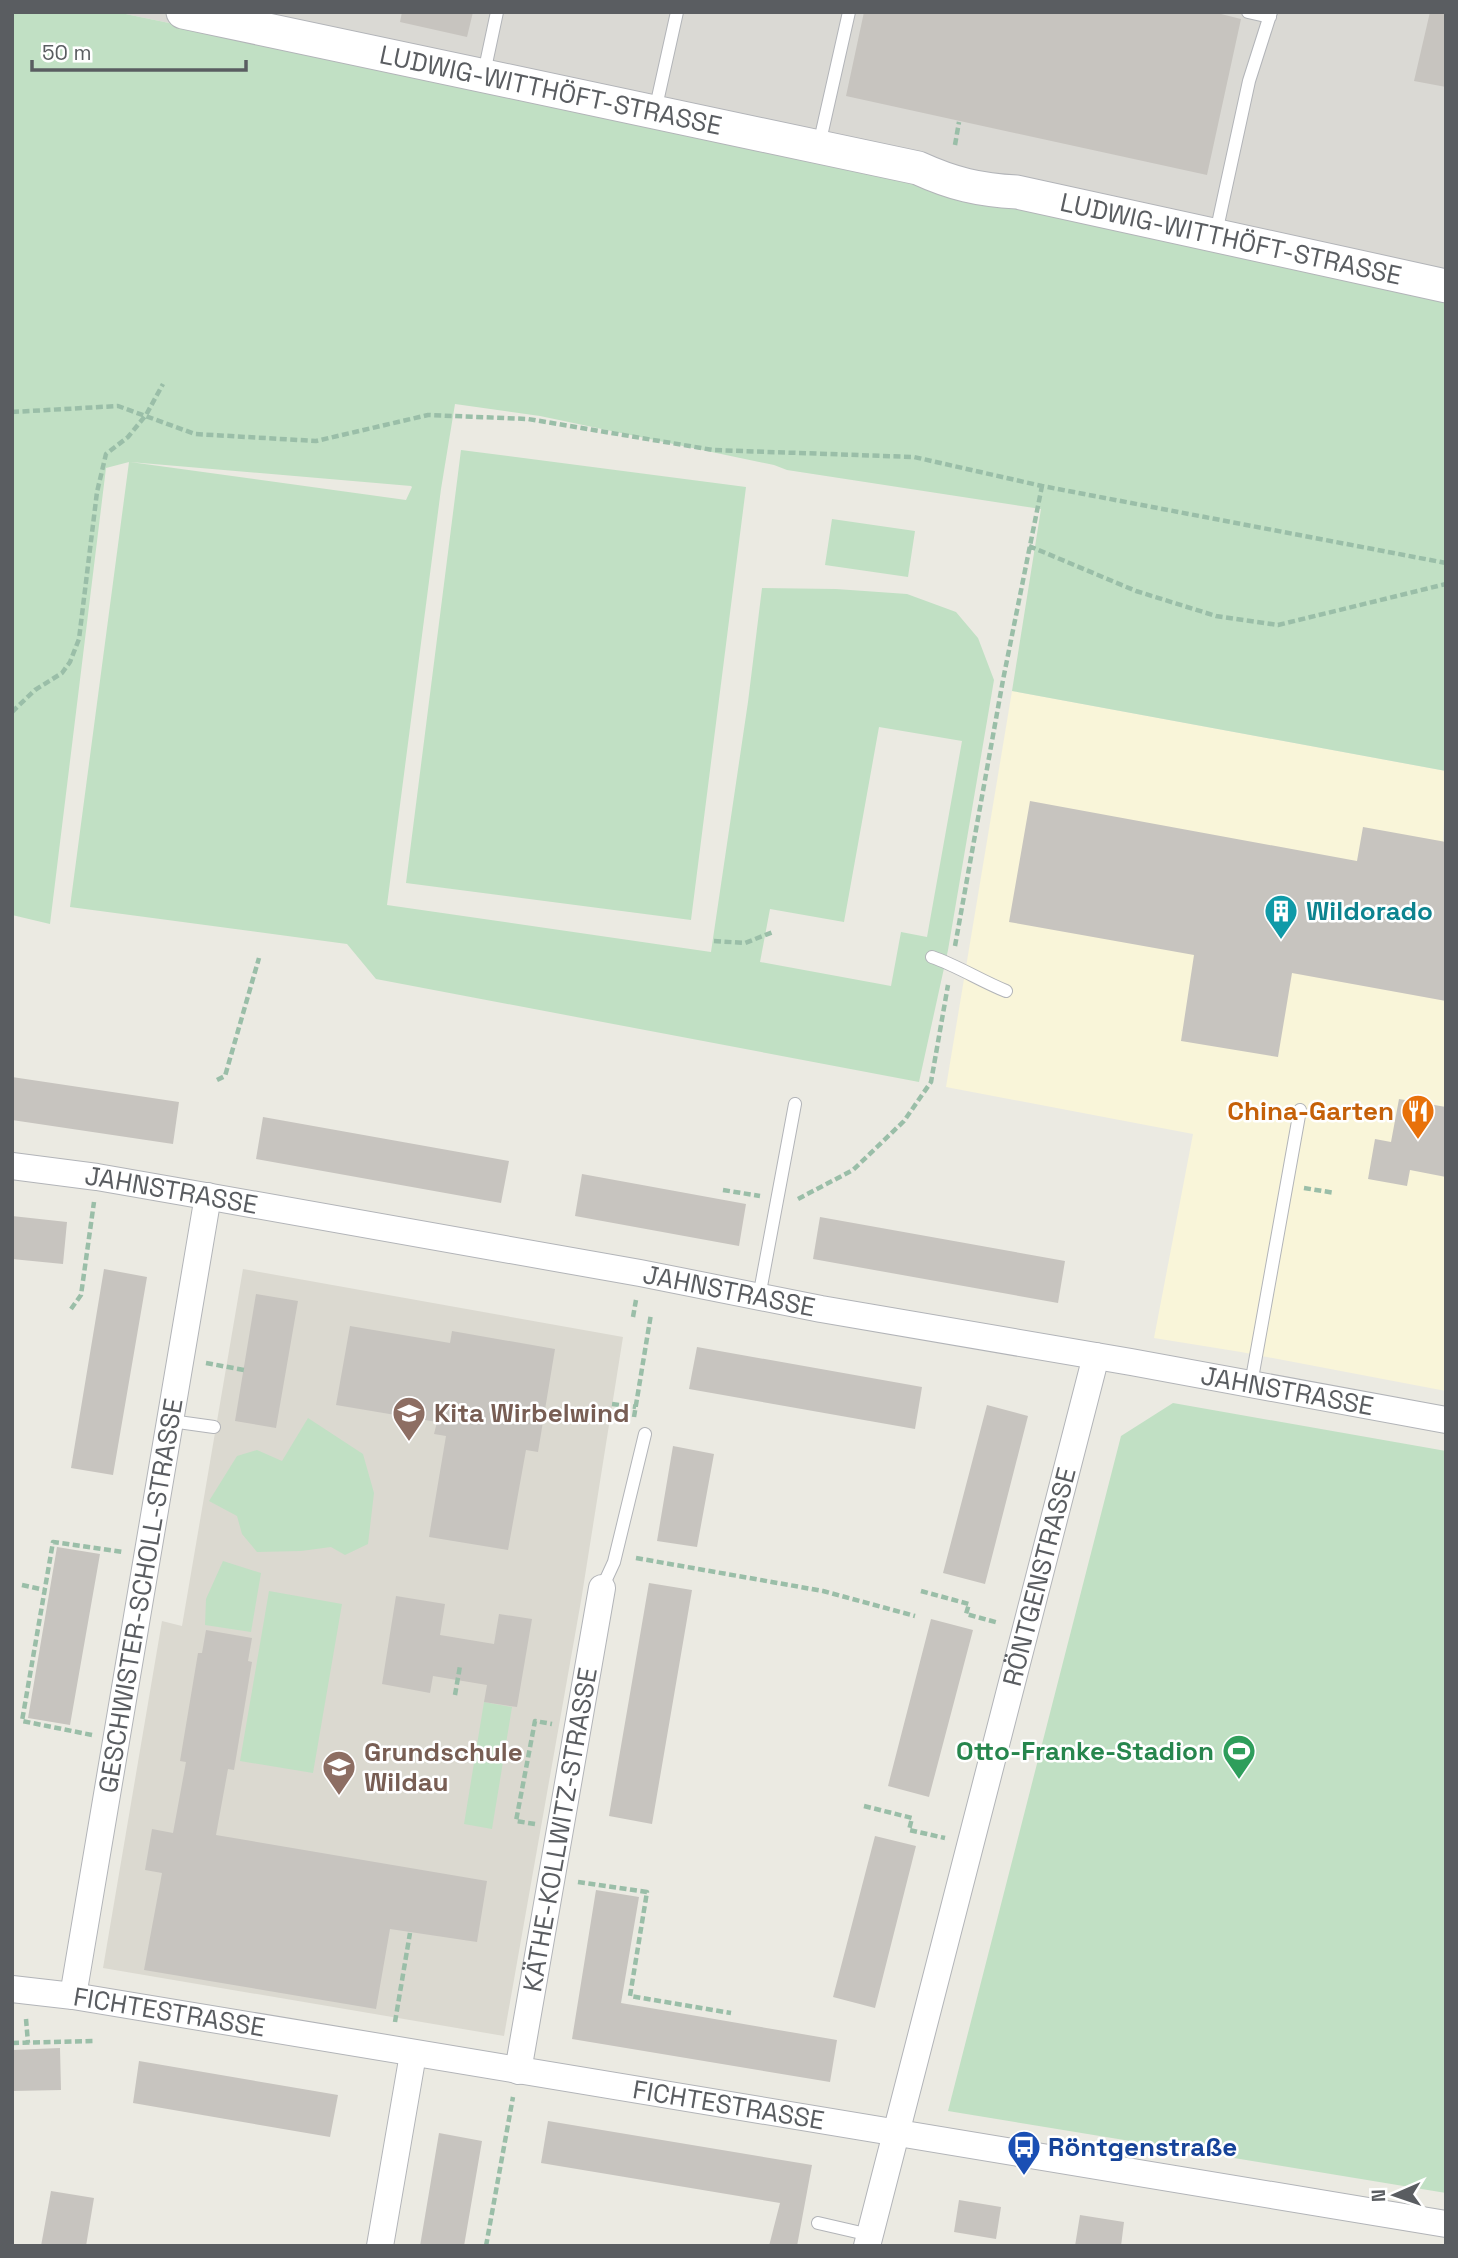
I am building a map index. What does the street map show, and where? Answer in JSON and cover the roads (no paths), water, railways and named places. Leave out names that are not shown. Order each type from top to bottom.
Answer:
[{"type":"street","name":"LUDWIG-WITTHÖFT-STRASSE","points":[[183,12],[918,167],[946,181],[982,190],[1017,192],[1446,286]]},
{"type":"street","name":"JAHNSTRASSE","points":[[12,1166],[208,1196],[1446,1420]]},
{"type":"street","name":"GESCHWISTER-SCHOLL-STRASSE","points":[[73,1996],[208,1196]]},
{"type":"street","name":"RÖNTGENSTRASSE","points":[[869,2240],[1096,1356]]},
{"type":"street","name":"KÄTHE-KOLLWITZ-STRASSE","points":[[518,2071],[602,1588]]},
{"type":"street","name":"FICHTESTRASSE","points":[[12,1989],[73,1996],[1446,2224]]},
{"type":"street","points":[[380,2246],[414,2054]]},
{"type":"lane","points":[[484,76],[497,12]]},
{"type":"lane","points":[[655,112],[677,12]]},
{"type":"lane","points":[[819,146],[849,12]]},
{"type":"lane","points":[[1216,237],[1249,80],[1271,15],[1248,12]]},
{"type":"lane","points":[[932,957],[952,964],[1006,992]]},
{"type":"lane","points":[[760,1297],[794,1104]]},
{"type":"lane","points":[[1251,1384],[1300,1111]]},
{"type":"lane","points":[[171,1421],[214,1427]]},
{"type":"lane","points":[[602,1588],[614,1562],[645,1434]]},
{"type":"lane","points":[[818,2223],[869,2240]]},
{"type":"place","name":"Wildorado","points":[[1281,941]]},
{"type":"place","name":"China-Garten","points":[[1418,1141]]},
{"type":"place","name":"Kita Wirbelwind","points":[[409,1443]]},
{"type":"place","name":"Otto-Franke-Stadion","points":[[1239,1781]]},
{"type":"place","name":"Grundschule Wildau","points":[[339,1797]]},
{"type":"place","name":"Röntgenstraße","points":[[1024,2177]]}]
